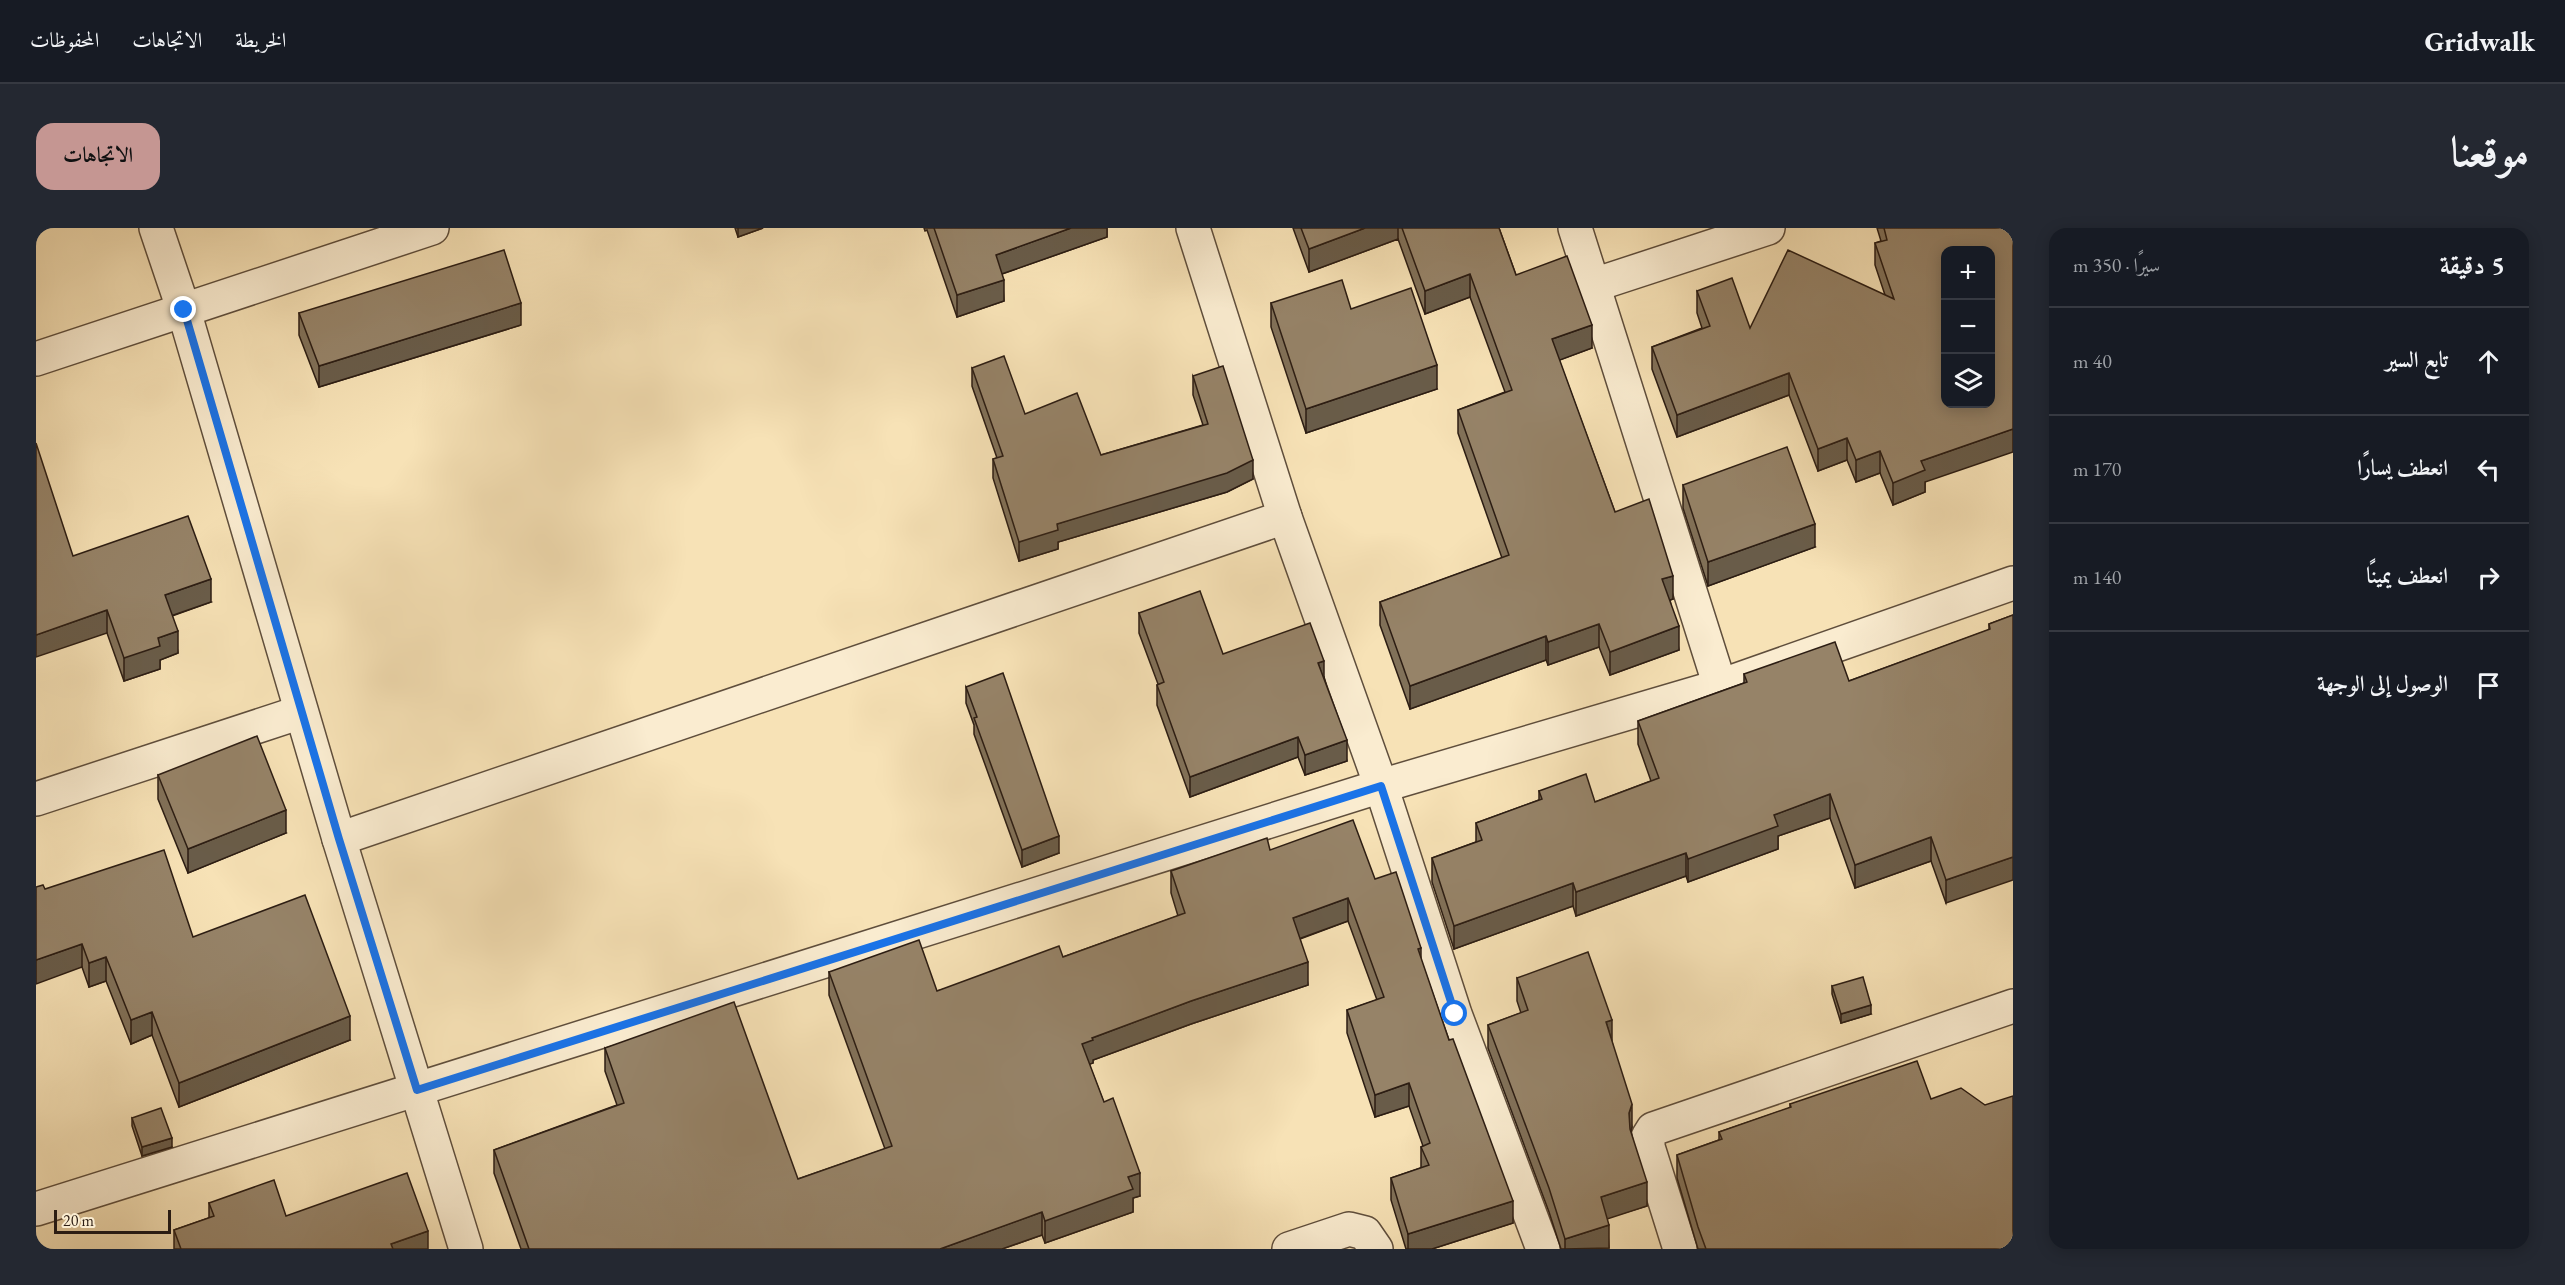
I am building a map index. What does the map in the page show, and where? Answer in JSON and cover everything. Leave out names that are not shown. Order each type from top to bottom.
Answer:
[{"type":"street","points":[[156,228],[184,310],[339,839],[465,1249]]},
{"type":"street","points":[[36,359],[432,228]]},
{"type":"street","points":[[1193,228],[1285,517],[1381,786],[1455,1014],[1543,1249]]},
{"type":"street","points":[[1575,228],[1720,686]]},
{"type":"street","points":[[1594,285],[1768,228]]},
{"type":"street","points":[[339,839],[1285,517]]},
{"type":"street","points":[[36,1209],[1381,786],[1720,686],[2013,584]]},
{"type":"street","points":[[36,799],[301,712]]},
{"type":"street","points":[[1680,1249],[1648,1147],[1648,1137],[1653,1129],[2013,1006]]},
{"type":"street","points":[[1289,1249],[1349,1229],[1365,1233],[1376,1249]]},
{"type":"building","points":[[934,228],[1071,228],[996,255],[1004,280],[957,295]]},
{"type":"building","points":[[1301,228],[1365,228],[1309,249]]},
{"type":"building","points":[[1402,228],[1499,228],[1516,275],[1567,256],[1592,325],[1552,339],[1615,512],[1649,499],[1673,576],[1662,579],[1679,626],[1610,652],[1599,624],[1548,642],[1546,636],[1410,686],[1380,602],[1509,555],[1458,410],[1512,390],[1470,274],[1425,291]]},
{"type":"building","points":[[1884,228],[2013,228],[2013,429],[1921,461],[1925,470],[1893,483],[1880,451],[1856,460],[1847,438],[1818,449],[1789,373],[1677,415],[1652,347],[1710,326],[1697,291],[1732,278],[1750,328],[1788,250],[1894,299],[1875,243],[1887,240]]},
{"type":"building","points":[[504,250],[521,303],[319,366],[299,313]]},
{"type":"building","points":[[1342,280],[1351,309],[1411,288],[1437,365],[1306,409],[1271,303]]},
{"type":"building","points":[[1004,356],[1025,414],[1077,393],[1101,455],[1208,424],[1193,376],[1223,366],[1253,460],[1227,473],[1057,524],[1058,530],[1019,542],[993,459],[1003,456],[972,368]]},
{"type":"building","points":[[36,443],[73,556],[188,516],[211,579],[165,595],[178,631],[158,638],[160,646],[124,658],[107,610],[36,635]]},
{"type":"building","points":[[1787,447],[1815,524],[1708,562],[1683,485]]},
{"type":"building","points":[[1200,591],[1223,654],[1310,623],[1324,661],[1318,663],[1347,740],[1305,755],[1298,737],[1190,777],[1157,685],[1164,682],[1139,613]]},
{"type":"building","points":[[2013,615],[2013,857],[1946,880],[1931,837],[1855,865],[1830,794],[1774,815],[1778,826],[1688,859],[1686,853],[1576,892],[1573,883],[1454,926],[1432,858],[1482,840],[1476,823],[1542,799],[1539,791],[1586,774],[1595,802],[1659,778],[1638,721],[1747,682],[1744,674],[1835,642],[1849,681],[1990,629],[1989,624]]},
{"type":"building","points":[[1003,673],[1059,836],[1022,850],[974,718],[977,717],[966,687]]},
{"type":"building","points":[[257,736],[286,810],[188,849],[158,775]]},
{"type":"building","points":[[1353,820],[1375,879],[1396,872],[1421,948],[1418,949],[1449,1040],[1453,1039],[1513,1201],[1408,1234],[1391,1178],[1429,1165],[1421,1147],[1430,1143],[1409,1083],[1375,1095],[1347,1010],[1384,997],[1348,898],[1293,918],[1308,962],[1191,1001],[1092,1038],[1093,1040],[1082,1044],[1104,1102],[1113,1098],[1140,1173],[1128,1177],[1133,1189],[1045,1221],[1042,1212],[940,1249],[529,1249],[494,1150],[624,1103],[605,1048],[734,1002],[798,1179],[892,1146],[829,972],[919,940],[937,991],[1059,946],[1063,957],[1185,913],[1171,871],[1267,838],[1270,850]]},
{"type":"building","points":[[164,850],[193,937],[305,895],[350,1016],[179,1083],[152,1012],[131,1020],[106,957],[89,963],[82,944],[36,960],[36,887],[43,885],[45,889]]},
{"type":"building","points":[[1588,952],[1612,1020],[1606,1022],[1632,1104],[1629,1113],[1630,1129],[1647,1182],[1601,1197],[1609,1225],[1565,1239],[1549,1188],[1488,1025],[1528,1010],[1517,978]]},
{"type":"building","points":[[1863,977],[1871,1005],[1841,1014],[1832,986]]},
{"type":"building","points":[[1917,1061],[1931,1099],[1961,1088],[1985,1105],[2013,1096],[2013,1249],[1706,1249],[1677,1155],[1722,1139],[1719,1132],[1791,1107],[1790,1104]]},
{"type":"building","points":[[161,1108],[172,1138],[142,1147],[132,1118]]},
{"type":"building","points":[[407,1173],[428,1231],[391,1244],[393,1249],[181,1249],[174,1230],[214,1216],[209,1203],[274,1180],[286,1216]]},
{"type":"route","points":[[184,310],[301,712],[417,1090],[1381,786],[1455,1014]]}]
